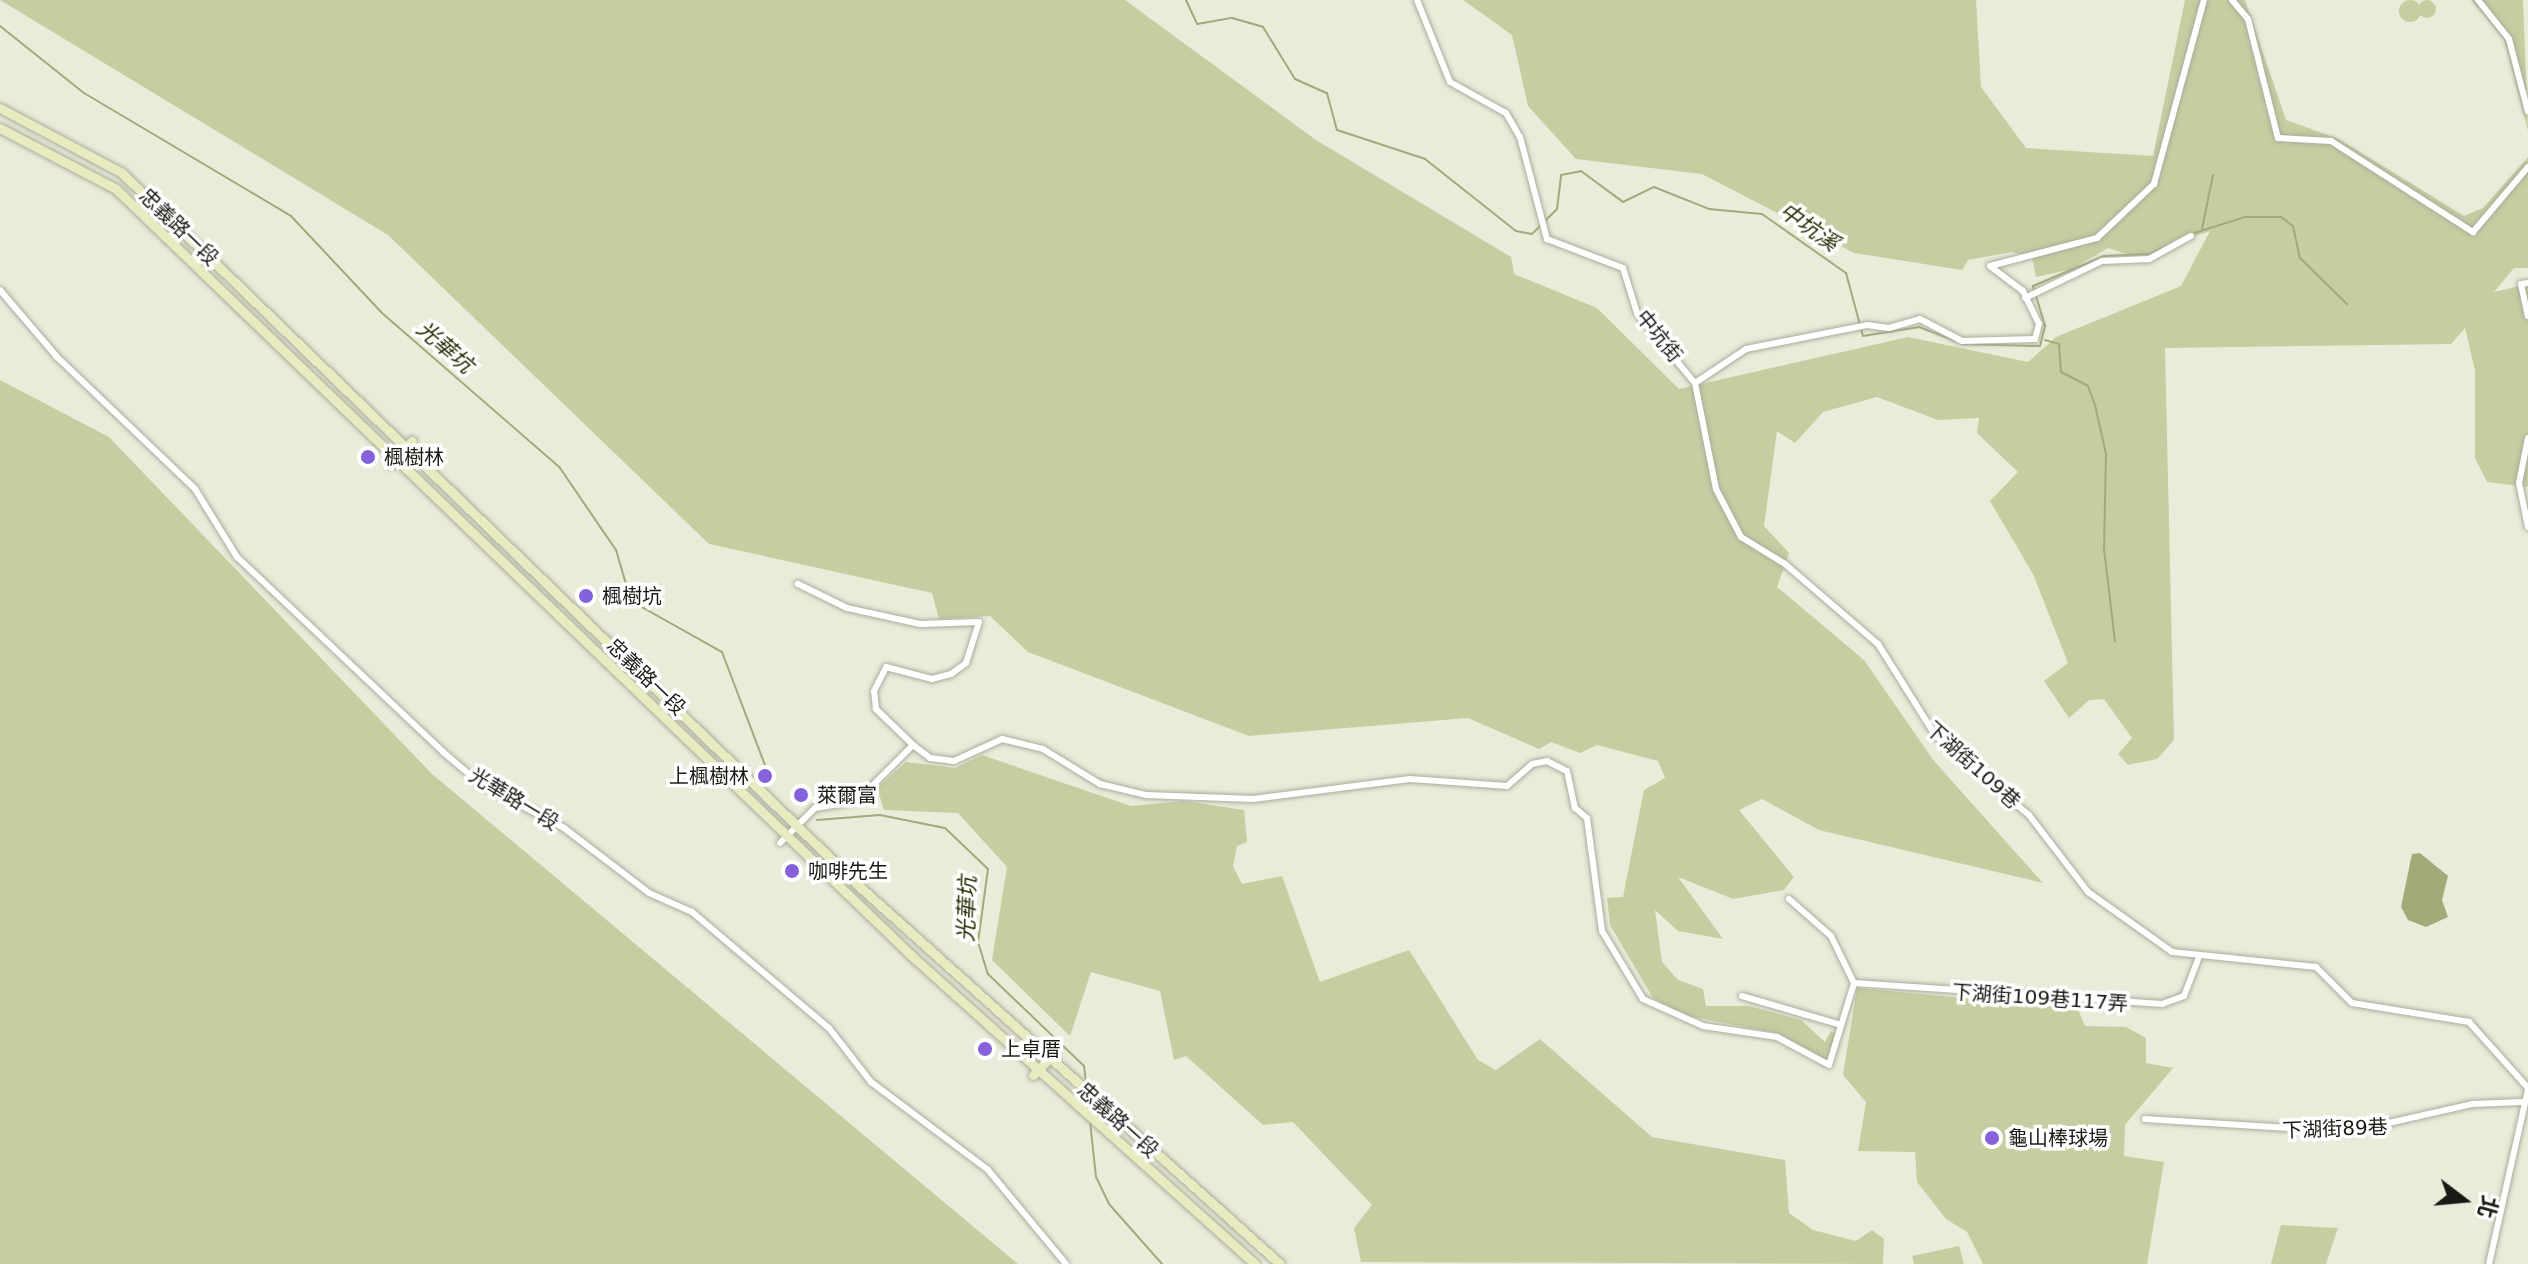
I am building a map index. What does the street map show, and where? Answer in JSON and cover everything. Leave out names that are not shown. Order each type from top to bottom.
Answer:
[{"type":"main road","name":"忠義路一段","points":[[0,108],[122,173],[410,444],[797,824],[1051,1056],[1069,1077],[1280,1264]]},
{"type":"main road","name":"忠義路一段","points":[[0,128],[116,189],[783,840],[1035,1073],[1060,1090],[1255,1264]]},
{"type":"main road","points":[[394,461],[410,444]]},
{"type":"main road","points":[[596,657],[613,640]]},
{"type":"main road","points":[[1035,1073],[1051,1056]]},
{"type":"street","name":"中坑街","points":[[1417,0],[1450,82],[1506,113],[1536,177],[1547,239],[1623,268],[1637,313],[1695,383],[1716,489],[1741,537],[1845,616]]},
{"type":"street","points":[[1695,383],[1746,349],[1856,331],[1867,325],[1889,328],[1920,319],[1962,341],[2026,343],[2038,336],[2039,324],[2031,295],[1990,266],[2097,238],[2154,184],[2204,0]]},
{"type":"street","points":[[2232,0],[2248,19],[2278,138],[2331,141],[2473,232],[2528,167]]},
{"type":"street","points":[[2478,0],[2509,39],[2528,112]]},
{"type":"street","points":[[2031,295],[2102,261],[2149,259],[2191,236]]},
{"type":"street","points":[[2528,283],[2521,284],[2528,316]]},
{"type":"street","name":"光華路一段","points":[[0,290],[57,357],[195,489],[237,557],[443,752],[481,784],[564,828],[649,893],[692,912],[829,1028],[871,1082],[988,1170],[1066,1264]]},
{"type":"street","points":[[2528,438],[2519,483],[2528,527]]},
{"type":"street","points":[[798,584],[847,608],[920,624],[979,622],[966,663],[951,674],[932,679],[886,667],[878,681],[876,709],[930,758],[954,761],[1002,739],[1043,749],[1100,784],[1146,795],[1263,800],[1410,779],[1507,786],[1539,759],[1547,761],[1567,771],[1575,808],[1587,818],[1602,931],[1643,999],[1703,1026],[1777,1037],[1829,1065],[1854,983],[1831,936],[1789,899]]},
{"type":"street","name":"下湖街109巷","points":[[1845,616],[1895,663],[1935,735],[2029,815],[2088,892],[2172,952],[2316,967],[2352,1003],[2469,1022],[2528,1088]]},
{"type":"street","points":[[783,840],[815,808],[857,801],[913,745]]},
{"type":"street","name":"下湖街109巷117弄","points":[[1854,983],[2083,1004],[2170,1004],[2184,996],[2199,957]]},
{"type":"street","points":[[1742,996],[1841,1025]]},
{"type":"street","points":[[2489,1264],[2522,1102],[2528,1088]]},
{"type":"street","name":"下湖街89巷","points":[[2145,1119],[2349,1132],[2391,1128],[2472,1104],[2522,1102]]},
{"type":"shaded area","points":[[0,0],[1125,0],[1316,140],[1511,257],[1514,274],[1597,308],[1679,389],[1908,337],[2028,362],[2056,337],[2181,286],[2210,231],[2136,257],[2108,248],[2072,269],[2036,277],[2032,257],[2012,252],[1968,260],[1962,270],[1854,253],[1702,174],[1576,159],[1528,106],[1512,35],[1463,0],[1976,0],[1981,87],[2026,148],[2153,156],[2185,0],[2245,0],[2286,120],[2339,139],[2464,216],[2483,208],[2528,157],[2528,268],[2514,268],[2494,292],[2528,284],[2528,487],[2487,482],[2475,458],[2475,370],[2465,328],[2451,344],[2165,348],[2174,740],[2157,759],[2128,765],[2118,754],[2132,738],[2104,699],[2089,700],[2069,718],[2044,681],[2068,663],[2033,574],[1990,501],[2018,472],[1977,433],[1979,418],[1938,420],[1877,397],[1823,412],[1795,443],[1777,431],[1764,526],[1789,553],[1777,587],[1864,660],[1934,761],[2043,883],[1819,830],[1762,799],[1739,810],[1794,877],[1784,890],[1733,899],[1678,877],[1723,939],[1678,931],[1655,910],[1662,962],[1678,980],[1703,989],[1706,1006],[1749,1006],[1801,1020],[1825,1042],[1831,1031],[1838,1035],[1833,1059],[1819,1059],[1777,1033],[1687,1016],[1653,998],[1610,925],[1607,898],[1623,897],[1644,790],[1665,778],[1658,761],[1597,745],[1580,753],[1551,742],[1539,749],[1468,718],[1249,736],[1028,652],[990,616],[939,619],[932,593],[709,544],[388,235]]},
{"type":"shaded area","points":[[2410,0],[2418,3],[2421,11],[2418,19],[2410,22],[2402,19],[2399,11],[2402,3]]},
{"type":"shaded area","points":[[2423,0],[2431,0],[2436,9],[2434,16],[2423,18],[2418,13],[2418,5]]},
{"type":"shaded area","points":[[2471,0],[2523,0],[2528,131],[2504,40]]},
{"type":"shaded area","points":[[0,380],[109,437],[432,774],[1018,1264],[0,1264]]},
{"type":"shaded area","points":[[982,755],[1131,806],[1185,801],[1244,810],[1247,842],[1237,846],[1233,866],[1242,884],[1282,876],[1320,982],[1409,950],[1478,1060],[1496,1070],[1540,1039],[1652,1137],[1785,1160],[1789,1213],[1813,1230],[1856,1241],[1872,1230],[1884,1239],[1883,1264],[1361,1262],[1354,1228],[1372,1205],[1293,1122],[1263,1125],[1186,1056],[1174,1060],[1160,991],[1091,972],[1070,1036],[992,960],[1007,867],[958,813],[884,810],[877,788],[906,762],[955,768]]},
{"type":"shaded area","points":[[2420,853],[2448,876],[2442,900],[2448,917],[2426,927],[2408,920],[2401,907],[2412,854]]},
{"type":"shaded area","name":"龜山棒球場","points":[[1857,988],[2078,1009],[2085,1026],[2126,1027],[2146,1038],[2146,1063],[2173,1068],[2125,1125],[2124,1156],[2164,1162],[2147,1264],[1983,1264],[1967,1232],[1946,1219],[1917,1182],[1915,1152],[1858,1151],[1866,1102],[1843,1075]]},
{"type":"shaded area","points":[[2281,1225],[2338,1228],[2326,1264],[2271,1264]]},
{"type":"shaded area","points":[[1959,1246],[1964,1264],[1914,1264],[1912,1256]]},
{"type":"waterway","name":"中坑溪","points":[[1186,0],[1197,24],[1232,18],[1263,27],[1295,79],[1327,93],[1337,130],[1425,159],[1516,231],[1532,234],[1557,209],[1561,175],[1581,171],[1623,202],[1654,187],[1709,209],[1762,214],[1846,273],[1863,336],[1919,327],[1956,341]]},
{"type":"waterway","name":"光華坑","points":[[0,26],[84,93],[291,216],[382,313],[560,468],[616,550],[631,601],[722,652],[768,773]]},
{"type":"waterway","points":[[2202,229],[2213,175]]},
{"type":"waterway","name":"中坑溪","points":[[2191,234],[2245,217],[2281,217],[2293,226],[2300,258],[2347,304]]},
{"type":"waterway","name":"中坑溪","points":[[1962,344],[2040,346],[2045,326],[2033,286],[2104,256],[2149,254],[2167,246]]},
{"type":"waterway","points":[[2045,340],[2059,344],[2061,372],[2088,386],[2095,405],[2106,454],[2104,549],[2115,641]]},
{"type":"waterway","name":"光華坑","points":[[817,820],[880,815],[945,828],[988,869],[978,942],[988,974],[1084,1066],[1086,1083]]},
{"type":"waterway","name":"光華坑","points":[[1087,1097],[1088,1111]]},
{"type":"waterway","name":"光華坑","points":[[1090,1121],[1096,1177],[1109,1204],[1162,1264]]},
{"type":"place","name":"楓樹林","points":[[368,457]]},
{"type":"place","name":"楓樹坑","points":[[586,596]]},
{"type":"place","name":"上楓樹林","points":[[765,776]]},
{"type":"place","name":"萊爾富","points":[[801,795]]},
{"type":"place","name":"咖啡先生","points":[[792,871]]},
{"type":"place","name":"上卓厝","points":[[985,1049]]},
{"type":"place","name":"龜山棒球場","points":[[1992,1138]]}]
